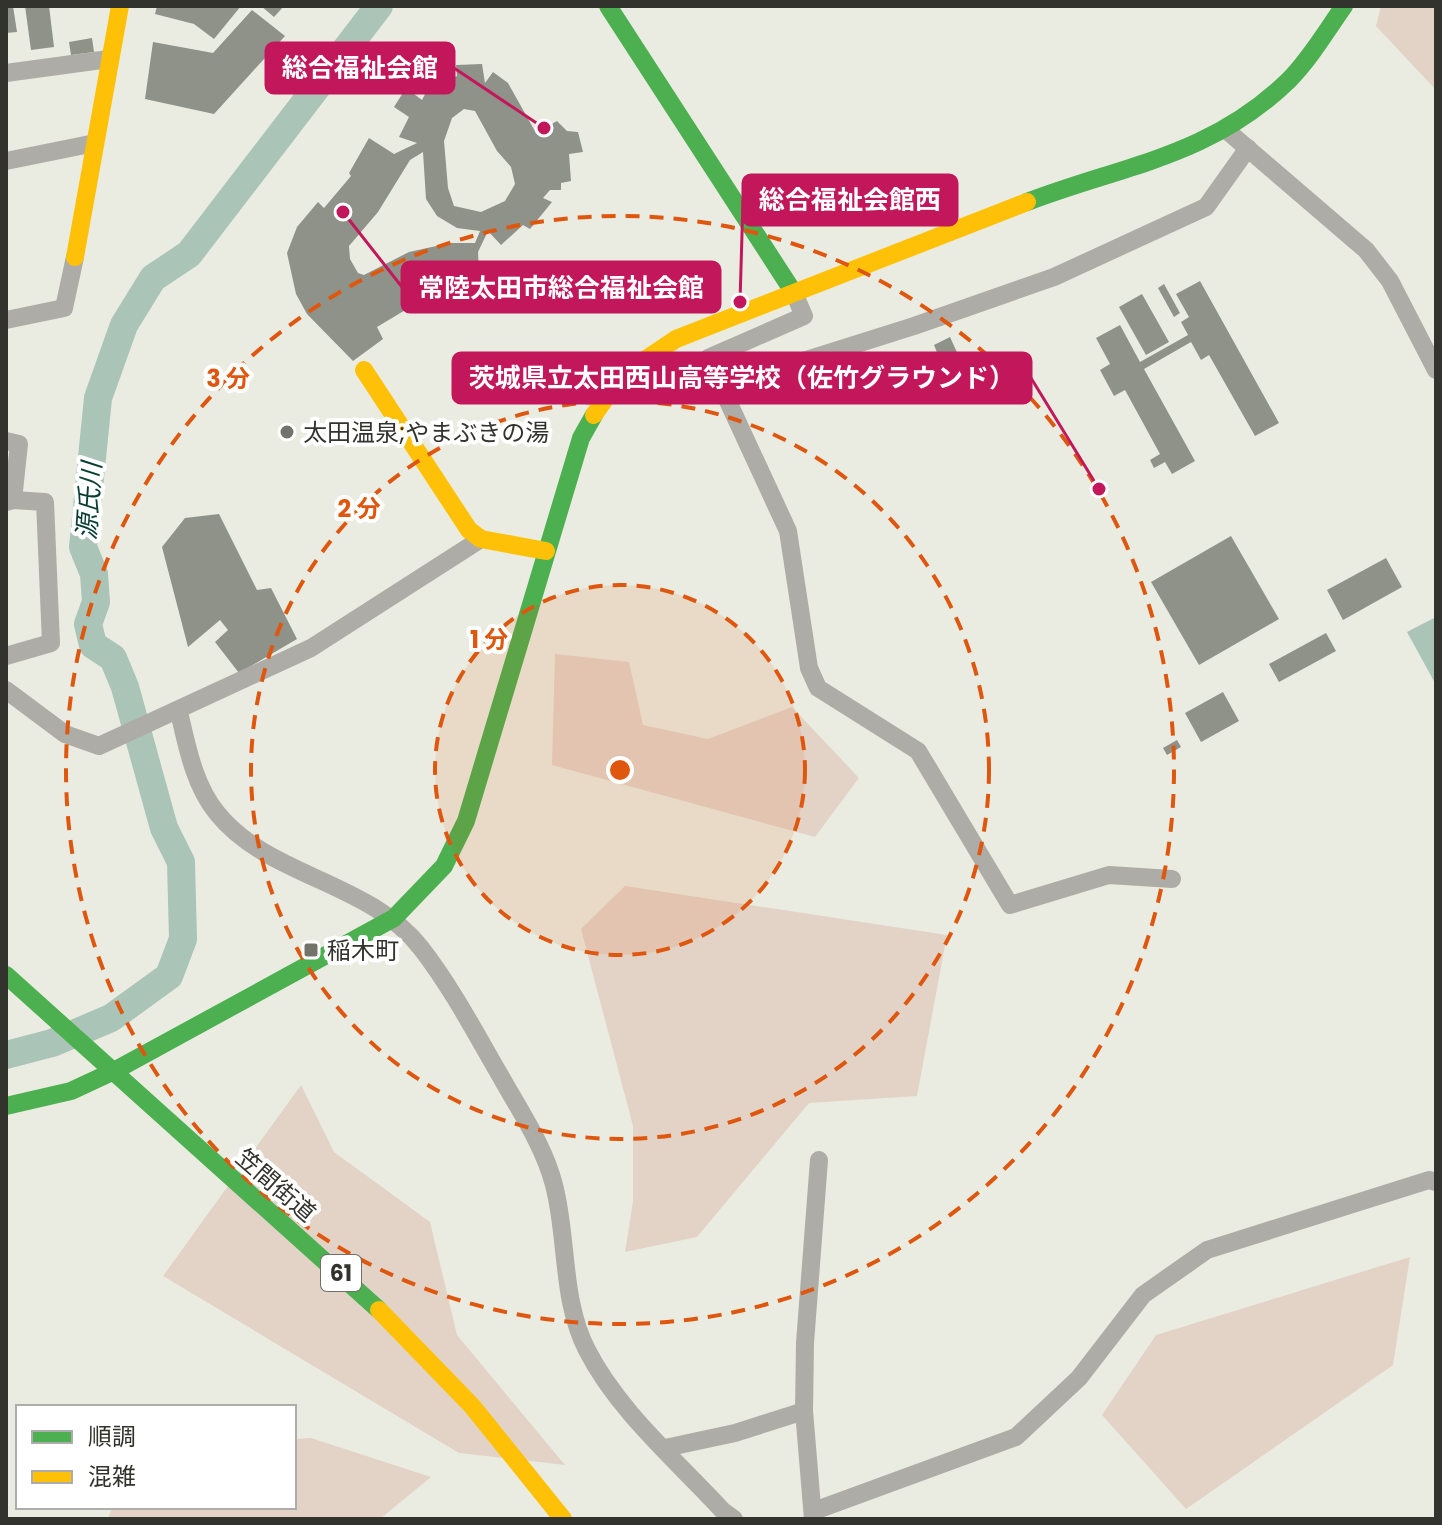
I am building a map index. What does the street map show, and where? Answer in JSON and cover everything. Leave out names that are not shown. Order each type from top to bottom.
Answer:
[{"type":"street","points":[[6,320],[64,308],[120,6]]},
{"type":"street","points":[[608,6],[794,293],[804,316],[708,358],[788,531],[809,668],[818,688],[918,751],[1010,905],[1109,875],[1172,879]]},
{"type":"street","points":[[6,1106],[71,1091],[114,1071],[394,918],[444,866],[466,821],[581,438],[601,402],[621,376],[676,339],[1035,199],[1172,156],[1225,129],[1290,79],[1344,6]]},
{"type":"street","points":[[6,73],[109,59]]},
{"type":"street","points":[[1225,129],[1366,250],[1390,281],[1436,370]]},
{"type":"street","points":[[6,161],[95,143]]},
{"type":"street","points":[[721,387],[914,326],[1054,277],[1206,207],[1248,148]]},
{"type":"street","points":[[364,370],[469,530],[481,539],[546,551]]},
{"type":"street","points":[[6,441],[19,444],[10,501],[45,502],[51,643],[6,656]]},
{"type":"street","points":[[6,690],[65,734],[99,746],[172,715],[311,648],[481,539]]},
{"type":"street","points":[[172,715],[215,811],[236,833],[394,918],[421,949],[467,1018],[540,1145],[554,1185],[572,1303],[585,1347],[600,1375],[734,1519]]},
{"type":"street","name":"笠間街道","points":[[6,975],[243,1191],[334,1266],[410,1340],[472,1406],[563,1519]]},
{"type":"street","points":[[819,1160],[805,1343],[804,1411],[813,1515],[1016,1437],[1079,1378],[1143,1295],[1207,1250],[1429,1180],[1436,1182]]},
{"type":"street","points":[[665,1448],[735,1433],[804,1411]]},
{"type":"shaded area","points":[[1381,6],[1436,6],[1436,90],[1376,26]]},
{"type":"shaded area","points":[[1436,617],[1436,682],[1435,683],[1407,632]]},
{"type":"shaded area","points":[[555,654],[629,662],[643,725],[708,739],[792,707],[859,778],[815,837],[552,765]]},
{"type":"shaded area","points":[[625,886],[947,935],[917,1096],[809,1103],[697,1237],[625,1252],[633,1201],[633,1126],[581,929]]},
{"type":"shaded area","points":[[51,1036],[64,1048],[44,1049],[34,1058],[22,1054],[17,1059],[6,1059],[6,1049]]},
{"type":"shaded area","points":[[301,1085],[334,1152],[430,1222],[457,1335],[565,1465],[459,1453],[163,1276]]},
{"type":"shaded area","points":[[1410,1257],[1393,1365],[1186,1509],[1102,1415],[1156,1335]]},
{"type":"shaded area","points":[[311,1438],[431,1477],[380,1519],[108,1519],[111,1509],[296,1509],[296,1439]]},
{"type":"building","points":[[6,6],[13,6],[17,32],[6,33]]},
{"type":"building","points":[[25,6],[49,6],[54,47],[31,50]]},
{"type":"building","points":[[157,6],[241,6],[214,39],[194,24],[155,14]]},
{"type":"building","points":[[261,6],[284,6],[274,17]]},
{"type":"building","points":[[252,10],[285,36],[214,114],[145,99],[153,42],[213,53]]},
{"type":"building","points":[[92,38],[94,52],[71,55],[69,42]]},
{"type":"building","points":[[482,64],[485,83],[493,72],[508,83],[536,133],[557,121],[567,131],[578,132],[583,152],[569,154],[571,181],[561,183],[561,190],[550,190],[543,198],[552,202],[530,229],[523,225],[501,245],[488,231],[478,252],[480,287],[422,300],[377,327],[383,339],[353,361],[307,314],[296,294],[287,253],[297,227],[318,202],[324,208],[351,176],[349,173],[369,138],[394,154],[417,143],[399,137],[409,117],[394,107],[406,88],[422,100],[431,83],[437,87],[457,76],[456,65]],"holes":[[[464,109],[475,111],[497,151],[511,167],[515,184],[505,201],[481,212],[454,206],[448,188],[444,141],[452,118]],[[423,152],[426,199],[437,216],[457,228],[480,231],[475,243],[450,243],[409,252],[364,275],[358,273],[350,259],[349,246],[378,212],[410,160]]]},
{"type":"building","points":[[1200,281],[1279,423],[1255,436],[1209,355],[1201,360],[1191,342],[1144,369],[1195,461],[1172,474],[1165,462],[1154,468],[1150,460],[1160,454],[1125,390],[1114,396],[1100,370],[1110,364],[1096,338],[1120,325],[1140,362],[1188,335],[1181,322],[1189,317],[1176,294]]},
{"type":"building","points":[[1164,284],[1180,313],[1174,317],[1158,288]]},
{"type":"building","points":[[1142,294],[1169,342],[1146,355],[1119,307]]},
{"type":"building","points":[[950,337],[960,359],[943,367],[934,345]]},
{"type":"building","points":[[219,514],[257,590],[271,588],[297,639],[239,673],[215,642],[228,630],[220,620],[188,647],[162,547],[185,518]]},
{"type":"building","points":[[1231,536],[1279,619],[1199,665],[1151,582]]},
{"type":"building","points":[[1386,558],[1402,587],[1343,620],[1327,590]]},
{"type":"building","points":[[1326,633],[1336,651],[1279,682],[1269,664]]},
{"type":"building","points":[[1223,692],[1239,721],[1201,742],[1185,713]]},
{"type":"building","points":[[1177,740],[1181,747],[1167,755],[1163,748]]},
{"type":"waterway","name":"源氏川","points":[[6,1055],[52,1043],[111,1018],[169,976],[183,939],[181,862],[164,828],[125,687],[113,658],[93,645],[88,624],[96,602],[94,574],[83,547],[98,398],[124,325],[153,278],[189,254],[379,6]]},
{"type":"traffic: fast","points":[[608,6],[794,293]]},
{"type":"traffic: fast","points":[[1027,202],[1164,156],[1228,126],[1259,106],[1289,80],[1344,6]]},
{"type":"traffic: fast","points":[[6,1106],[71,1091],[114,1071],[394,918],[444,866],[466,821],[581,438],[594,415]]},
{"type":"traffic: fast","points":[[6,975],[379,1310]]},
{"type":"traffic: slow","points":[[75,257],[120,6]]},
{"type":"traffic: slow","points":[[594,415],[621,376],[676,339],[1027,202]]},
{"type":"traffic: slow","points":[[364,370],[469,530],[481,539],[546,551]]},
{"type":"traffic: slow","points":[[379,1310],[472,1406],[563,1519]]},
{"type":"place","name":"総合福祉会館","points":[[544,128]]},
{"type":"place","name":"常陸太田市総合福祉会館","points":[[343,212]]},
{"type":"place","name":"総合福祉会館西","points":[[740,302]]},
{"type":"place","name":"太田温泉;やまぶきの湯","points":[[287,432]]},
{"type":"place","name":"茨城県立太田西山高等学校（佐竹グラウンド）","points":[[1099,489]]},
{"type":"place","name":"稲木町","points":[[311,950]]}]
